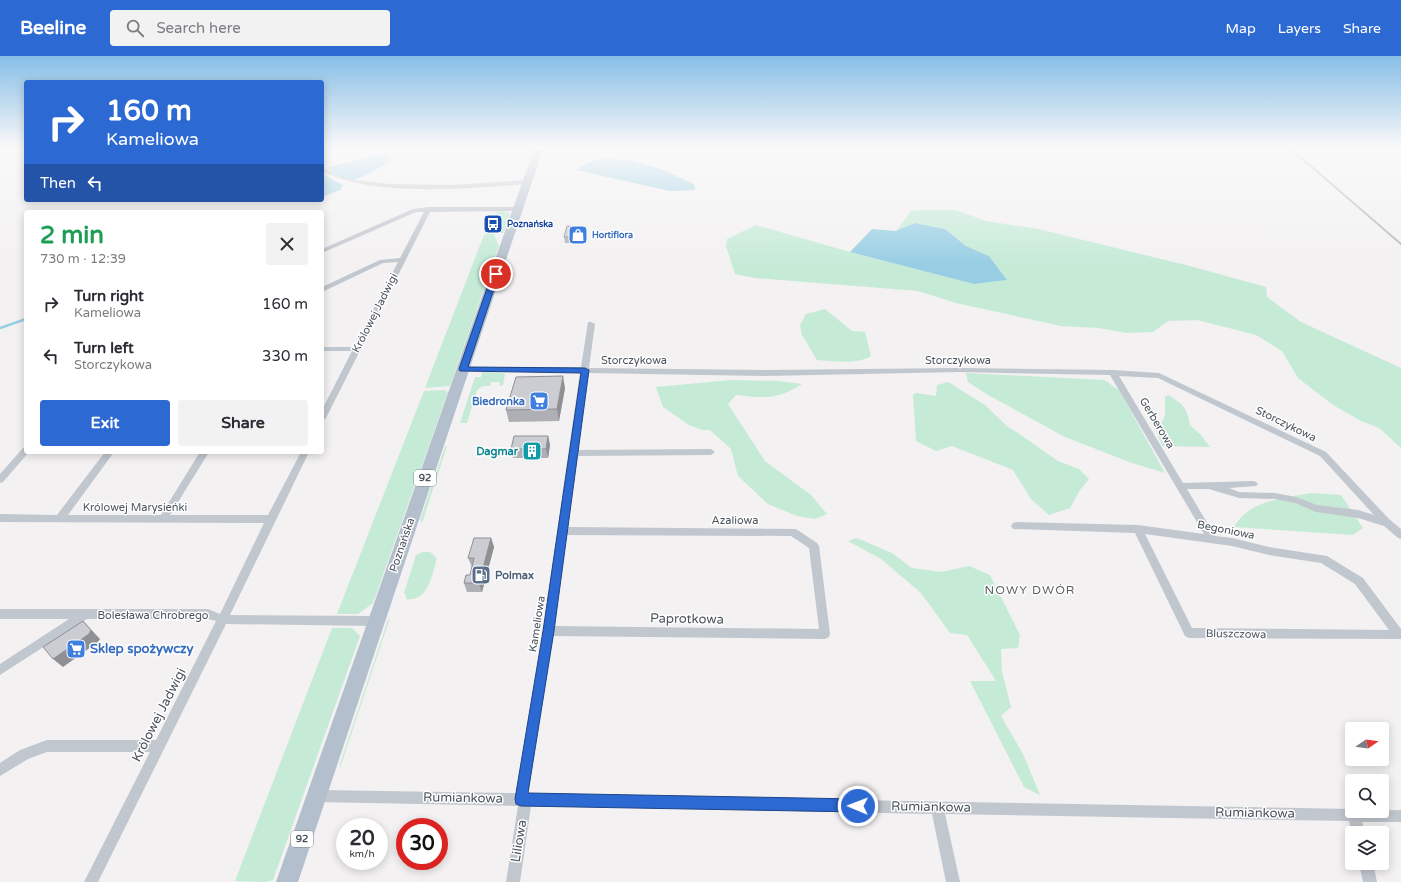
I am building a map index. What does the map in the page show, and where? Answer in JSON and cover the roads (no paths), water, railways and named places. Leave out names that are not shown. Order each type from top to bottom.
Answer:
[{"type":"main road","name":"92","points":[[518,209],[526,188]]},
{"type":"main road","name":"Poznańska","points":[[287,882],[518,209]]},
{"type":"street","points":[[324,250],[411,211],[428,208],[518,209]]},
{"type":"street","name":"Królowej Jadwigi","points":[[324,414],[428,208]]},
{"type":"street","points":[[324,289],[382,262],[402,260]]},
{"type":"street","name":"Kameliowa","points":[[524,799],[591,324]]},
{"type":"street","points":[[324,349],[357,349]]},
{"type":"street","name":"Storczykowa","points":[[463,369],[706,371],[766,373],[944,370],[1113,373],[1159,376],[1323,454],[1386,522],[1401,535]]},
{"type":"street","name":"Gerberowa","points":[[1113,373],[1212,539]]},
{"type":"street","points":[[0,480],[24,452]]},
{"type":"street","points":[[573,453],[711,452]]},
{"type":"street","points":[[59,519],[108,454]]},
{"type":"street","points":[[163,519],[204,454]]},
{"type":"street","name":"Królowej Jadwigi","points":[[90,882],[160,746],[304,454]]},
{"type":"street","points":[[1181,486],[1253,484]]},
{"type":"street","points":[[1209,485],[1239,495],[1275,496],[1296,500],[1316,508],[1358,514],[1386,522]]},
{"type":"street","name":"Królowej Marysieńki","points":[[0,518],[271,519]]},
{"type":"street","name":"Begoniowa","points":[[1016,526],[1138,529],[1232,542],[1269,551],[1323,559],[1359,581],[1399,635]]},
{"type":"street","name":"Bluszczowa","points":[[1138,529],[1189,634],[1399,635]]},
{"type":"street","name":"Azaliowa","points":[[562,531],[792,532],[814,546],[825,634]]},
{"type":"street","name":"Bolesława Chrobrego","points":[[0,614],[208,614],[223,619],[376,621]]},
{"type":"street","points":[[0,670],[85,614]]},
{"type":"street","name":"Paprotkowa","points":[[548,631],[825,634]]},
{"type":"street","points":[[0,770],[24,754],[47,746],[160,746]]},
{"type":"street","name":"Rumiankowa","points":[[316,796],[1345,815]]},
{"type":"street","name":"Liliowa","points":[[513,882],[524,799]]},
{"type":"street","points":[[937,807],[953,882]]},
{"type":"street","name":"Rumiankowa","points":[[1389,816],[1401,816]]},
{"type":"street","points":[[1367,870],[1370,882]]},
{"type":"water","points":[[324,188],[341,188],[340,190],[324,196]]},
{"type":"water","points":[[655,188],[695,188],[695,190],[670,191]]},
{"type":"water","points":[[915,223],[945,229],[966,246],[989,256],[1007,280],[974,284],[850,252],[872,229],[896,231]]},
{"type":"waterway","points":[[0,328],[24,320]]},
{"type":"railway","points":[[1336,188],[1401,244]]},
{"type":"place","name":"Poznańska","points":[[493,224]]},
{"type":"place","name":"Hortiflora","points":[[578,235]]},
{"type":"place","name":"Biedronka","points":[[539,401]]},
{"type":"place","name":"Dagmar","points":[[532,451]]},
{"type":"place","name":"Polmax","points":[[481,575]]},
{"type":"place","name":"Sklep spożywczy","points":[[76,649]]},
{"type":"district","name":"NOWY DWÓR","points":[[1030,590]]}]
